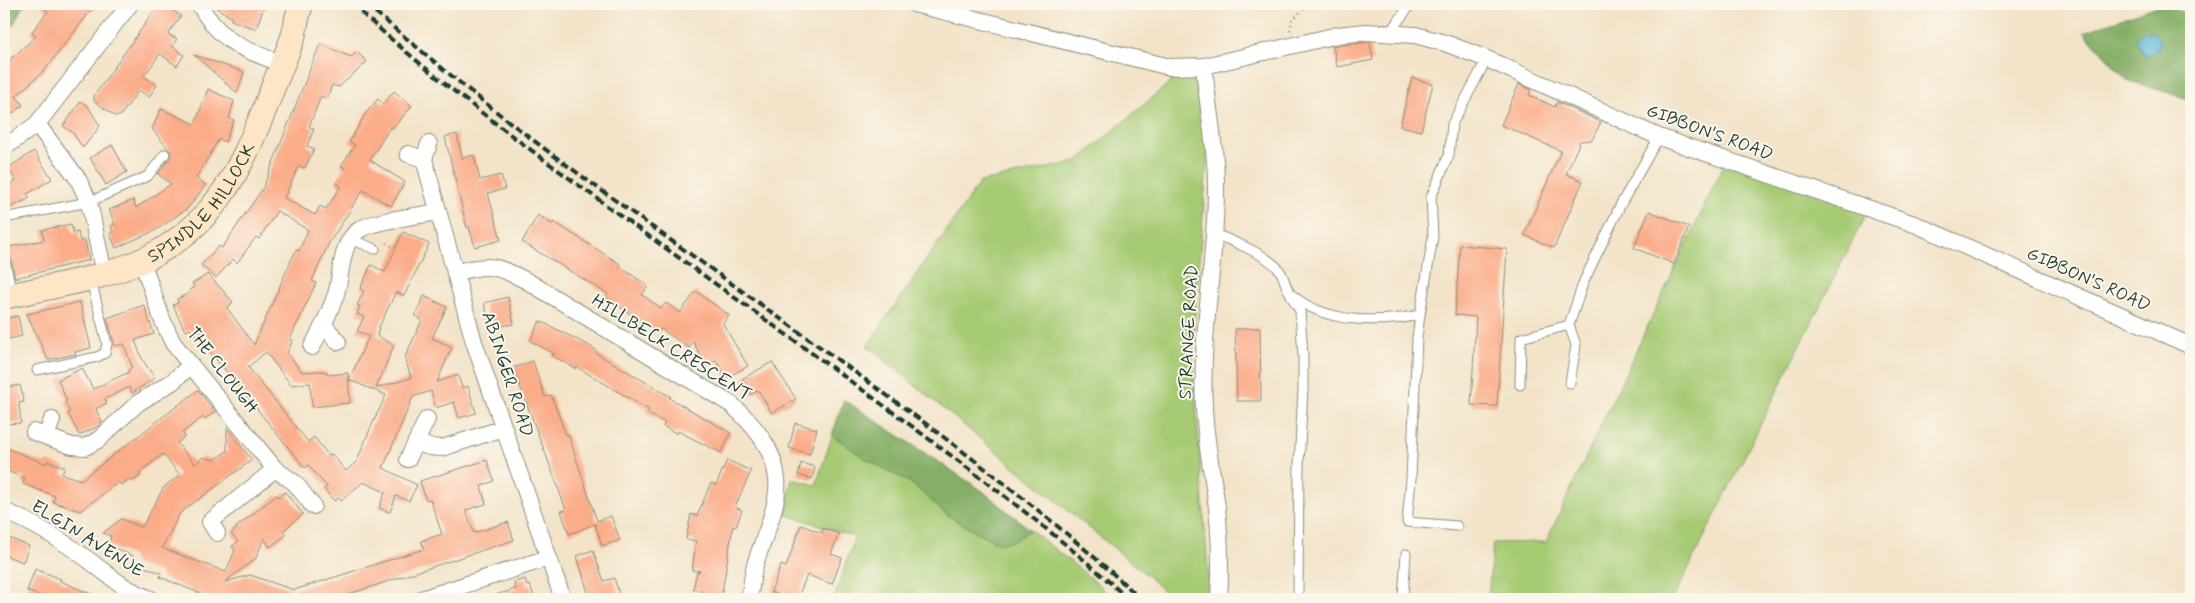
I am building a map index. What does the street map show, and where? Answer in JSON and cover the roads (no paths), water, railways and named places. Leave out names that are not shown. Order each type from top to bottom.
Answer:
[{"type":"street","points":[[4,148],[37,124],[130,4]]},
{"type":"street","points":[[199,4],[209,21],[228,40],[282,64]]},
{"type":"street","name":"SPINDLE HILLOCK","points":[[8,296],[97,275],[142,261],[169,246],[190,231],[220,199],[244,159],[294,35],[301,4]]},
{"type":"street","name":"GIBBON'S ROAD","points":[[914,4],[1155,65],[1185,68],[1204,66],[1287,46],[1366,32],[1414,35],[1445,43],[1487,59],[1659,137],[1917,225],[2191,346]]},
{"type":"street","name":"STRANGE ROAD","points":[[1204,66],[1216,184],[1214,234],[1203,351],[1204,408],[1217,511],[1220,554],[1219,599]]},
{"type":"street","points":[[37,124],[78,179],[89,202],[97,275]]},
{"type":"street","name":"ABINGER ROAD","points":[[408,154],[427,152],[438,212],[474,342],[563,599]]},
{"type":"street","points":[[312,347],[324,325],[336,295],[344,254],[351,239],[360,230],[369,226],[438,212]]},
{"type":"street","name":"THE CLOUGH","points":[[142,261],[162,319],[173,343],[275,468],[295,483],[313,506]]},
{"type":"street","name":"HILLBECK CRESCENT","points":[[454,272],[477,266],[502,268],[527,281],[732,406],[750,421],[764,440],[778,480],[773,510],[755,566],[749,599]]},
{"type":"street","points":[[324,325],[338,342]]},
{"type":"street","points":[[52,420],[40,434],[72,446],[85,446],[98,440],[138,403],[172,382],[190,366]]},
{"type":"street","points":[[408,459],[427,419]]},
{"type":"street","points":[[417,442],[442,448],[504,428]]},
{"type":"street","points":[[209,528],[275,468]]},
{"type":"street","name":"ELGIN AVENUE","points":[[4,511],[20,517],[45,531],[88,560],[126,595],[151,599]]},
{"type":"street","points":[[421,599],[548,558]]},
{"type":"lane","points":[[1390,32],[1411,4]]},
{"type":"lane","points":[[1457,526],[1407,522],[1411,479],[1417,338],[1433,237],[1431,197],[1449,155],[1452,124],[1487,59]]},
{"type":"lane","points":[[1570,383],[1576,346],[1569,325],[1584,282],[1621,204],[1659,137]]},
{"type":"lane","points":[[4,218],[89,202],[148,176],[165,154]]},
{"type":"lane","points":[[1214,234],[1239,242],[1280,270],[1290,294],[1300,311],[1303,389],[1299,466],[1298,599]]},
{"type":"lane","points":[[351,239],[375,249]]},
{"type":"lane","points":[[4,256],[8,296]]},
{"type":"lane","points":[[38,370],[97,357],[105,353],[107,344],[97,275]]},
{"type":"lane","points":[[1290,294],[1311,308],[1343,318],[1392,320],[1420,315]]},
{"type":"lane","points":[[1520,385],[1521,338],[1569,325]]},
{"type":"lane","points":[[1403,599],[1406,554]]},
{"type":"water","points":[[2142,32],[2153,32],[2161,42],[2156,51],[2145,56],[2136,40]]},
{"type":"railway","points":[[352,4],[478,110],[937,445],[1010,500],[1128,599]]},
{"type":"railway","points":[[366,4],[496,112],[541,146],[971,458],[1058,526],[1141,599]]}]
